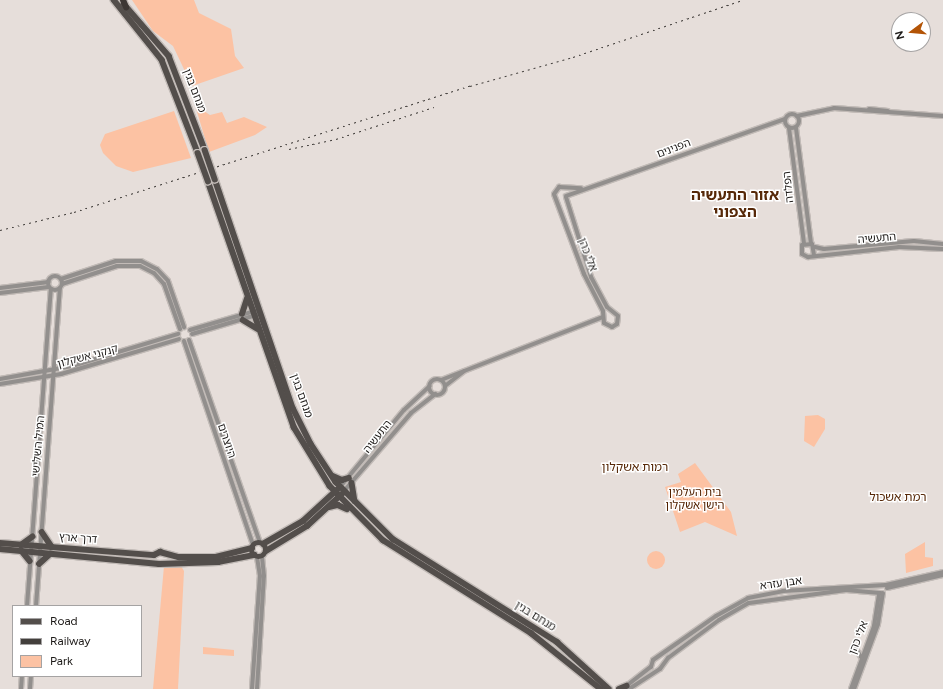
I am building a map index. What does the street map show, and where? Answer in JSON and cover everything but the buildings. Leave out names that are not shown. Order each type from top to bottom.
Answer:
[{"type":"highway","points":[[122,0],[126,7]]},
{"type":"main road","name":"מנחם בגין","points":[[114,0],[162,60],[198,153],[253,314],[294,427],[335,492],[356,515],[407,557],[531,633],[603,688]]},
{"type":"main road","name":"מנחם בגין","points":[[126,7],[169,56],[215,178],[298,419],[327,470],[361,510],[393,539],[557,642],[603,688]]},
{"type":"main road","points":[[246,293],[246,308],[243,317],[259,331]]},
{"type":"main road","points":[[327,470],[338,479],[350,481],[352,493],[361,510]]},
{"type":"main road","points":[[324,476],[328,490],[325,501]]},
{"type":"main road","points":[[339,496],[329,507],[300,531],[260,555],[218,562],[164,562],[154,558],[160,552],[165,556],[216,556],[262,544],[303,521],[335,492],[342,489]]},
{"type":"main road","name":"התעשיה","points":[[339,496],[342,489]]},
{"type":"main road","points":[[329,507],[342,506],[356,515]]},
{"type":"main road","points":[[39,564],[52,550],[42,532]]},
{"type":"main road","points":[[30,561],[21,548],[32,537]]},
{"type":"main road","name":"דרך ארץ","points":[[0,543],[21,548]]},
{"type":"main road","points":[[260,555],[262,544]]},
{"type":"main road","points":[[252,546],[260,555]]},
{"type":"main road","name":"דרך ארץ","points":[[0,549],[31,548],[154,558]]},
{"type":"main road","points":[[164,562],[165,556]]},
{"type":"main road","points":[[603,688],[614,689]]},
{"type":"main road","points":[[619,689],[626,688]]},
{"type":"street","points":[[811,113],[800,122],[796,128],[788,127],[785,119],[791,114],[797,116],[834,108],[943,116]]},
{"type":"street","points":[[797,116],[800,122]]},
{"type":"street","name":"הפנינים","points":[[565,189],[581,188],[627,176],[785,119]]},
{"type":"street","name":"הפנינים","points":[[772,124],[788,127]]},
{"type":"street","name":"הפלדה","points":[[788,127],[804,244]]},
{"type":"street","name":"הפלדה","points":[[796,128],[811,243]]},
{"type":"street","name":"הפנינים","points":[[558,199],[581,188]]},
{"type":"street","points":[[558,199],[555,190],[565,189]]},
{"type":"street","name":"אלי כהן","points":[[565,189],[586,267],[611,312]]},
{"type":"street","name":"אלי כהן","points":[[558,199],[581,267],[604,317]]},
{"type":"street","name":"התעשיה","points":[[815,247],[824,249],[914,241],[943,244]]},
{"type":"street","points":[[811,243],[815,247],[814,255],[803,255],[804,244],[811,243]]},
{"type":"street","name":"התעשיה","points":[[814,255],[908,246],[943,249]]},
{"type":"street","points":[[50,286],[53,277],[60,279],[116,261],[141,261],[157,269],[168,281],[184,340]]},
{"type":"street","points":[[0,288],[61,286],[117,266],[140,266],[154,273],[164,284],[181,330]]},
{"type":"street","points":[[60,279],[61,286]]},
{"type":"street","points":[[0,293],[50,286]]},
{"type":"street","name":"המיל השלישי","points":[[27,605],[50,286]]},
{"type":"street","name":"המיל השלישי","points":[[36,605],[61,286]]},
{"type":"street","points":[[181,330],[191,332],[261,312]]},
{"type":"street","points":[[469,366],[445,386],[442,393],[435,394],[430,386],[434,380],[441,380],[469,366],[587,324],[604,317],[611,312],[618,316],[617,324],[610,327],[605,324],[587,324]]},
{"type":"street","points":[[604,317],[605,324]]},
{"type":"street","name":"קנקני אשקלון","points":[[0,384],[61,368],[181,330]]},
{"type":"street","points":[[184,340],[191,332]]},
{"type":"street","name":"קנקני אשקלון","points":[[0,378],[34,376],[43,377],[61,374],[184,340]]},
{"type":"street","name":"היוצרים","points":[[184,340],[262,544]]},
{"type":"street","name":"היוצרים","points":[[184,340],[252,546]]},
{"type":"street","points":[[55,359],[61,368]]},
{"type":"street","points":[[42,388],[34,376],[44,365]]},
{"type":"street","points":[[53,386],[61,374]]},
{"type":"street","points":[[441,380],[445,386]]},
{"type":"street","name":"התעשיה","points":[[350,481],[395,420],[430,386]]},
{"type":"street","name":"התעשיה","points":[[342,489],[411,413],[435,394]]},
{"type":"street","points":[[252,689],[260,555]]},
{"type":"street","points":[[257,689],[264,576],[260,555]]},
{"type":"street","points":[[880,593],[886,587],[943,572]]},
{"type":"street","points":[[886,587],[943,575]]},
{"type":"street","points":[[878,585],[880,593]]},
{"type":"street","name":"אבן עזרא","points":[[880,593],[846,590],[749,602],[719,620],[662,664],[653,668],[652,662],[658,660],[716,616],[748,598],[783,591],[878,585],[886,587]]},
{"type":"street","name":"אלי כהן","points":[[851,689],[861,658],[874,626],[880,593]]},
{"type":"street","name":"אלי כהן","points":[[854,689],[878,624],[880,593]]},
{"type":"street","points":[[856,649],[861,658]]},
{"type":"street","points":[[658,660],[662,664]]},
{"type":"street","points":[[626,688],[653,668]]},
{"type":"street","points":[[21,689],[22,677]]},
{"type":"street","points":[[30,689],[31,677]]},
{"type":"green space","points":[[132,0],[194,0],[199,13],[231,29],[235,56],[244,68],[192,86],[173,46],[153,31]]},
{"type":"green space","points":[[195,105],[210,115],[222,112],[227,123],[244,117],[267,127],[255,135],[209,152]]},
{"type":"green space","points":[[174,111],[191,158],[133,172],[116,166],[103,153],[100,145],[105,134]]},
{"type":"green space","points":[[818,415],[825,419],[825,429],[814,447],[804,441],[805,416]]},
{"type":"green space","name":"בית העלמין הישן אשקלון","points":[[695,463],[731,512],[737,536],[705,522],[680,532],[665,487],[681,482],[678,474]]},
{"type":"green space","points":[[925,542],[925,557],[933,558],[933,566],[906,573],[905,554]]},
{"type":"green space","points":[[656,551],[662,554],[665,560],[662,566],[656,569],[650,566],[647,560],[650,554]]},
{"type":"green space","points":[[164,566],[181,566],[184,571],[178,689],[153,689]]},
{"type":"green space","points":[[203,647],[234,650],[234,656],[203,654]]},
{"type":"railway","points":[[0,230],[74,212],[470,86],[573,57],[742,0]]},
{"type":"railway","points":[[289,149],[336,139],[434,107]]},
{"type":"district","name":"אזור התעשיה הצפוני","points":[[735,204]]},
{"type":"district","name":"רמות אשקלון","points":[[635,468]]},
{"type":"district","name":"רמת אשכול","points":[[898,498]]}]
